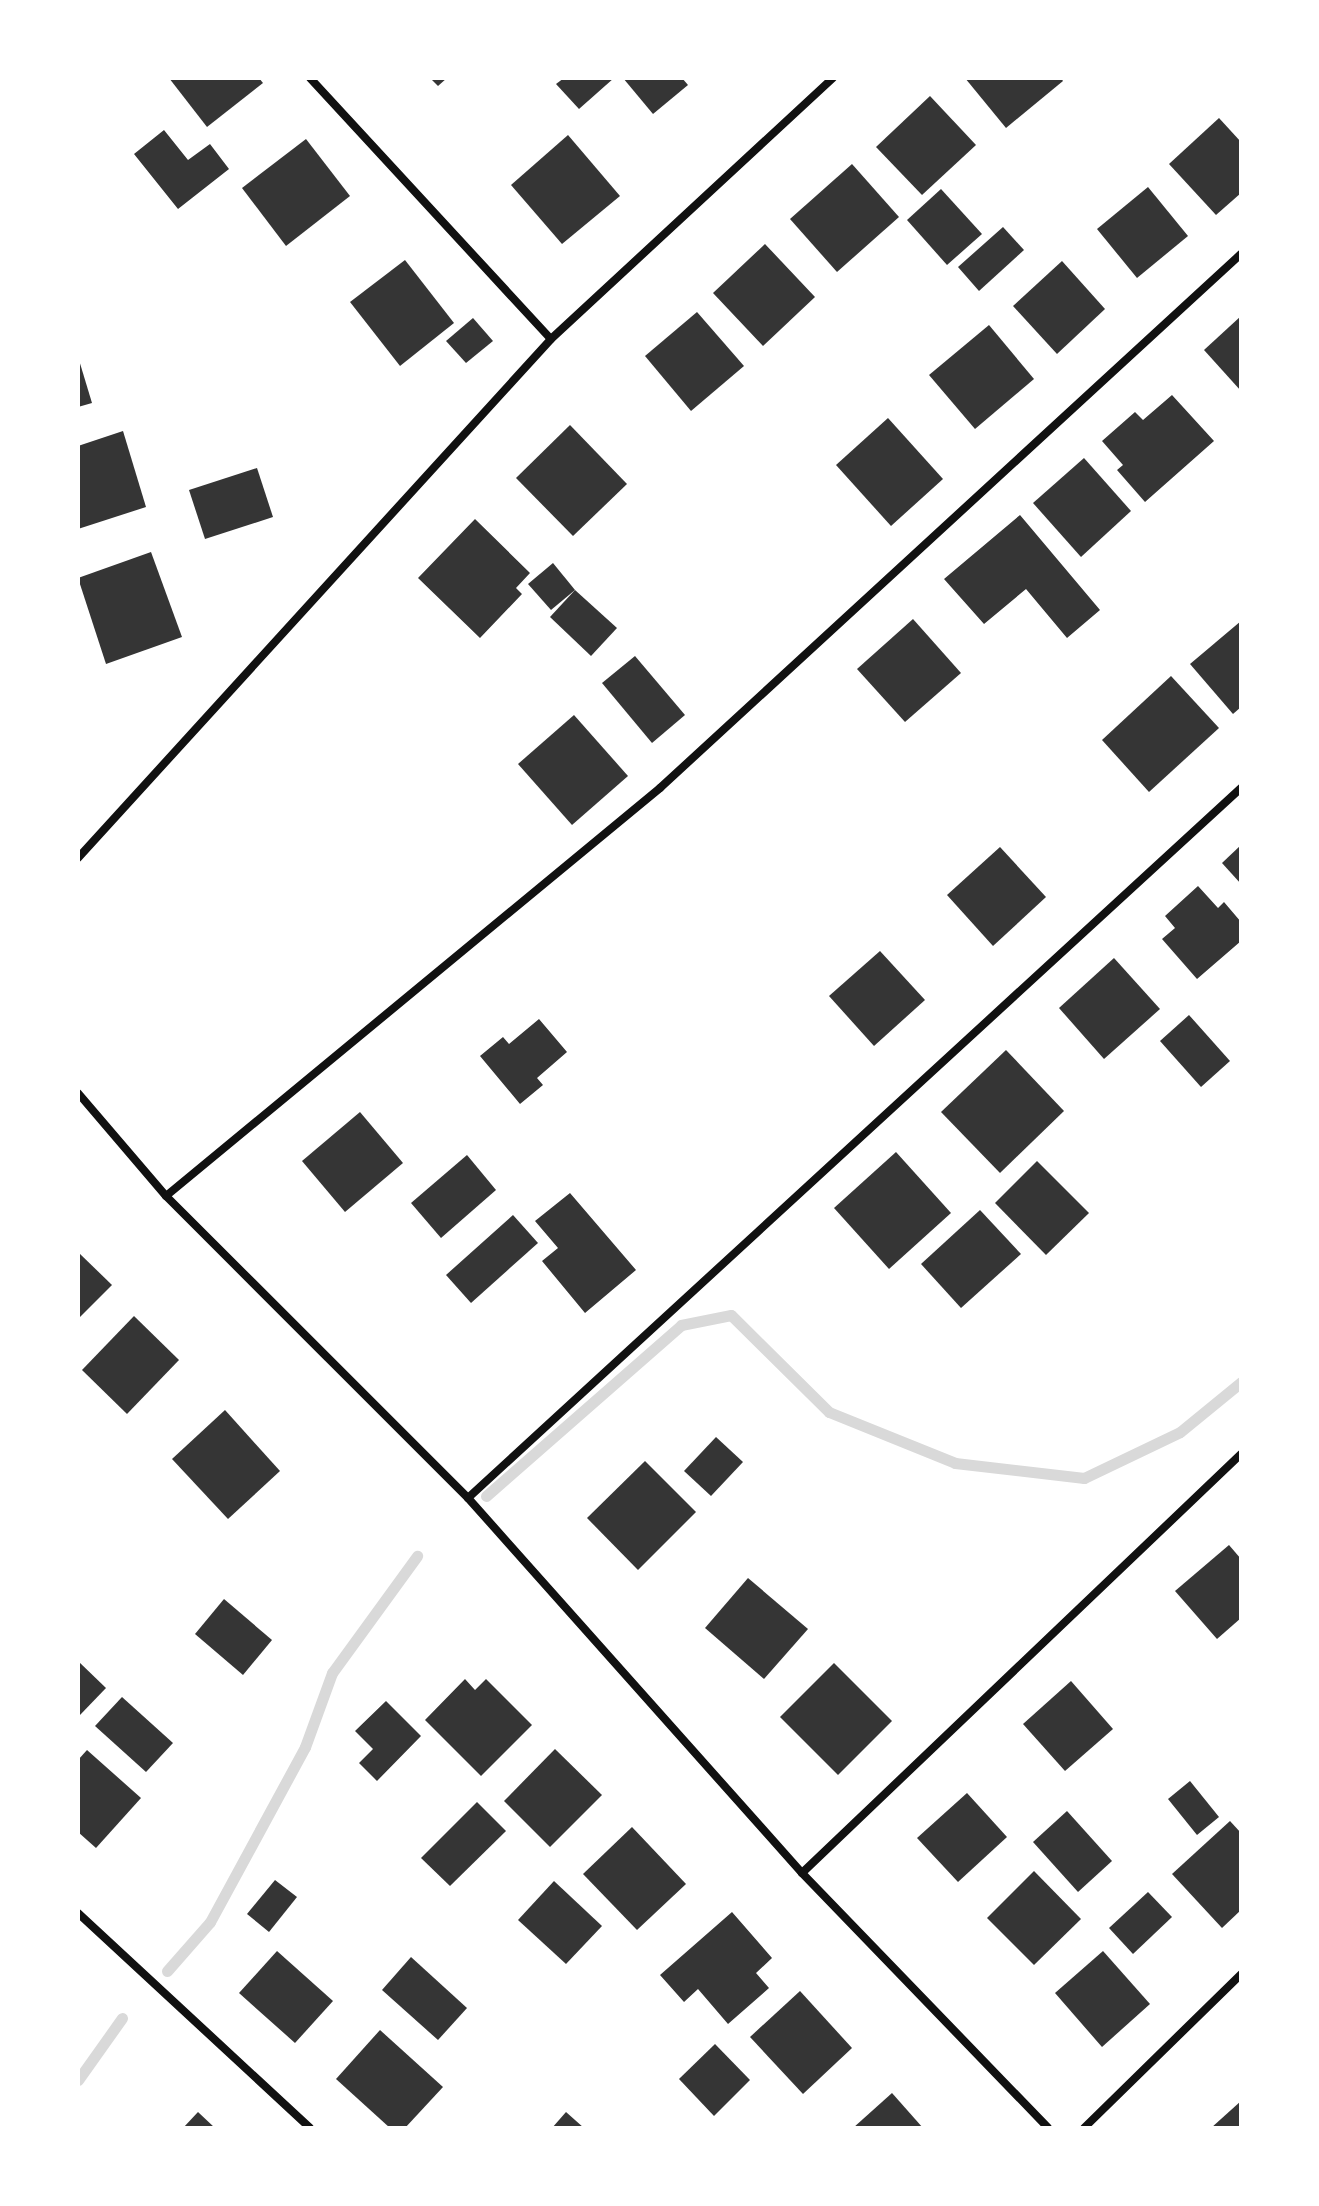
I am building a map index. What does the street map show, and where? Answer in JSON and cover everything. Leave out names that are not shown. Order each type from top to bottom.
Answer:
[{"type":"street","points":[[310,78],[551,339]]},
{"type":"street","points":[[78,858],[551,339],[833,78]]},
{"type":"street","points":[[166,1196],[660,788],[1241,254]]},
{"type":"street","points":[[468,1498],[1241,788]]},
{"type":"street","points":[[78,1093],[166,1196],[468,1498],[802,1873],[1048,2128]]},
{"type":"street","points":[[802,1873],[1241,1454]]},
{"type":"street","points":[[78,1913],[310,2128]]},
{"type":"street","points":[[1084,2128],[1241,1974]]},
{"type":"building","points":[[169,78],[259,78],[263,83],[207,127]]},
{"type":"building","points":[[430,78],[447,78],[438,86]]},
{"type":"building","points":[[564,78],[614,78],[579,109],[556,84]]},
{"type":"building","points":[[623,78],[682,78],[688,85],[653,114]]},
{"type":"building","points":[[965,78],[1061,78],[1063,81],[1006,128]]},
{"type":"building","points":[[930,96],[976,145],[922,195],[876,147]]},
{"type":"building","points":[[1219,118],[1241,142],[1241,193],[1216,215],[1169,164]]},
{"type":"building","points":[[164,130],[188,160],[210,144],[229,169],[178,209],[134,154]]},
{"type":"building","points":[[568,135],[620,196],[562,244],[511,185]]},
{"type":"building","points":[[306,139],[350,196],[286,246],[242,188]]},
{"type":"building","points":[[852,164],[899,217],[837,272],[790,219]]},
{"type":"building","points":[[1148,187],[1188,236],[1137,278],[1097,229]]},
{"type":"building","points":[[941,189],[982,234],[947,265],[907,220]]},
{"type":"building","points":[[1003,227],[1024,250],[979,291],[958,267]]},
{"type":"building","points":[[765,244],[815,297],[763,346],[713,293]]},
{"type":"building","points":[[405,260],[454,323],[400,366],[350,302]]},
{"type":"building","points":[[1062,261],[1105,309],[1057,354],[1013,306]]},
{"type":"building","points":[[697,312],[744,366],[691,411],[645,356]]},
{"type":"building","points":[[1241,316],[1241,391],[1204,350]]},
{"type":"building","points":[[473,318],[493,341],[466,363],[446,341]]},
{"type":"building","points":[[989,325],[1034,379],[975,429],[929,375]]},
{"type":"building","points":[[78,361],[92,403],[78,407]]},
{"type":"building","points":[[1172,395],[1214,441],[1145,502],[1117,470],[1123,465],[1102,441],[1135,412],[1143,420]]},
{"type":"building","points":[[888,418],[943,479],[891,526],[836,465]]},
{"type":"building","points":[[570,425],[627,484],[573,536],[516,478]]},
{"type":"building","points":[[123,431],[146,507],[78,529],[78,446]]},
{"type":"building","points":[[1084,458],[1131,511],[1081,557],[1033,503]]},
{"type":"building","points":[[257,468],[273,517],[205,539],[189,490]]},
{"type":"building","points":[[1020,515],[1100,610],[1067,638],[1026,589],[984,624],[944,579]]},
{"type":"building","points":[[475,519],[530,573],[516,588],[522,594],[480,638],[418,578]]},
{"type":"building","points":[[151,552],[182,637],[106,664],[78,578]]},
{"type":"building","points":[[553,563],[575,590],[551,610],[528,584]]},
{"type":"building","points":[[575,590],[617,628],[591,656],[550,617]]},
{"type":"building","points":[[913,619],[961,673],[905,722],[857,669]]},
{"type":"building","points":[[1241,621],[1241,707],[1233,714],[1190,664]]},
{"type":"building","points":[[635,656],[685,715],[652,743],[602,683]]},
{"type":"building","points":[[1171,676],[1219,728],[1149,792],[1102,740]]},
{"type":"building","points":[[574,715],[628,776],[572,825],[518,764]]},
{"type":"building","points":[[1241,845],[1241,884],[1222,863]]},
{"type":"building","points":[[1000,847],[1046,897],[993,946],[947,895]]},
{"type":"building","points":[[1198,886],[1218,908],[1224,902],[1241,922],[1241,941],[1197,979],[1162,939],[1175,928],[1165,916]]},
{"type":"building","points":[[880,951],[925,1000],[874,1046],[829,996]]},
{"type":"building","points":[[1114,958],[1160,1009],[1104,1059],[1059,1008]]},
{"type":"building","points":[[1189,1015],[1230,1061],[1201,1087],[1160,1041]]},
{"type":"building","points":[[539,1019],[567,1052],[537,1078],[543,1085],[520,1104],[480,1056],[503,1037],[509,1044]]},
{"type":"building","points":[[1006,1050],[1064,1111],[1000,1173],[941,1112]]},
{"type":"building","points":[[360,1112],[403,1163],[345,1212],[302,1161]]},
{"type":"building","points":[[896,1152],[951,1213],[889,1269],[834,1208]]},
{"type":"building","points":[[467,1155],[496,1190],[441,1238],[411,1203]]},
{"type":"building","points":[[1037,1161],[1089,1213],[1046,1255],[995,1203]]},
{"type":"building","points":[[570,1193],[636,1270],[585,1313],[542,1261],[558,1248],[535,1221]]},
{"type":"building","points":[[980,1210],[1021,1254],[961,1308],[921,1264]]},
{"type":"building","points":[[513,1215],[538,1243],[471,1303],[446,1275]]},
{"type":"building","points":[[78,1252],[112,1285],[78,1319]]},
{"type":"building","points":[[134,1316],[179,1360],[127,1414],[82,1370]]},
{"type":"building","points":[[225,1410],[280,1471],[228,1519],[172,1459]]},
{"type":"building","points":[[716,1437],[743,1462],[711,1496],[684,1471]]},
{"type":"building","points":[[645,1461],[696,1512],[638,1570],[587,1518]]},
{"type":"building","points":[[1229,1545],[1241,1559],[1241,1618],[1217,1639],[1175,1591]]},
{"type":"building","points":[[748,1578],[808,1629],[764,1679],[705,1628]]},
{"type":"building","points":[[224,1599],[272,1640],[243,1675],[195,1634]]},
{"type":"building","points":[[78,1661],[106,1688],[80,1715],[78,1713]]},
{"type":"building","points":[[834,1663],[892,1721],[838,1775],[780,1717]]},
{"type":"building","points":[[465,1679],[475,1690],[486,1679],[532,1725],[481,1776],[425,1720]]},
{"type":"building","points":[[1071,1681],[1113,1729],[1065,1771],[1023,1724]]},
{"type":"building","points":[[122,1697],[173,1743],[146,1772],[95,1726]]},
{"type":"building","points":[[386,1701],[421,1736],[377,1781],[359,1763],[373,1749],[355,1731]]},
{"type":"building","points":[[555,1749],[602,1795],[550,1847],[504,1801]]},
{"type":"building","points":[[87,1750],[141,1798],[96,1848],[78,1832],[78,1760]]},
{"type":"building","points":[[1190,1781],[1219,1817],[1197,1835],[1168,1799]]},
{"type":"building","points":[[967,1793],[1007,1837],[958,1882],[917,1838]]},
{"type":"building","points":[[477,1802],[506,1831],[450,1886],[421,1858]]},
{"type":"building","points":[[1067,1811],[1112,1861],[1078,1892],[1033,1842]]},
{"type":"building","points":[[1230,1821],[1241,1833],[1241,1910],[1222,1928],[1172,1874]]},
{"type":"building","points":[[632,1827],[686,1884],[637,1930],[583,1874]]},
{"type":"building","points":[[1034,1871],[1081,1919],[1034,1965],[987,1918]]},
{"type":"building","points":[[275,1880],[297,1897],[269,1932],[247,1914]]},
{"type":"building","points":[[554,1881],[602,1926],[566,1964],[518,1920]]},
{"type":"building","points":[[1148,1892],[1172,1917],[1133,1954],[1109,1928]]},
{"type":"building","points":[[732,1912],[772,1958],[756,1973],[769,1988],[728,2024],[698,1989],[684,2002],[660,1975]]},
{"type":"building","points":[[277,1951],[333,2001],[295,2043],[239,1993]]},
{"type":"building","points":[[1103,1951],[1150,2004],[1102,2047],[1055,1993]]},
{"type":"building","points":[[411,1957],[467,2008],[438,2040],[382,1990]]},
{"type":"building","points":[[800,1991],[852,2048],[803,2094],[750,2037]]},
{"type":"building","points":[[380,2030],[443,2087],[405,2128],[390,2128],[336,2079]]},
{"type":"building","points":[[715,2044],[750,2080],[714,2116],[679,2079]]},
{"type":"building","points":[[892,2093],[923,2128],[853,2128]]},
{"type":"building","points":[[1241,2101],[1241,2128],[1211,2128]]},
{"type":"building","points":[[198,2112],[215,2128],[183,2128]]},
{"type":"building","points":[[566,2112],[584,2128],[552,2128]]},
{"type":"waterway","points":[[486,1496],[681,1325],[731,1315],[829,1412],[955,1463],[1084,1478],[1180,1432],[1241,1382]]},
{"type":"waterway","points":[[167,1971],[210,1922],[305,1747],[332,1673],[417,1556]]},
{"type":"waterway","points":[[78,2080],[122,2018]]}]
